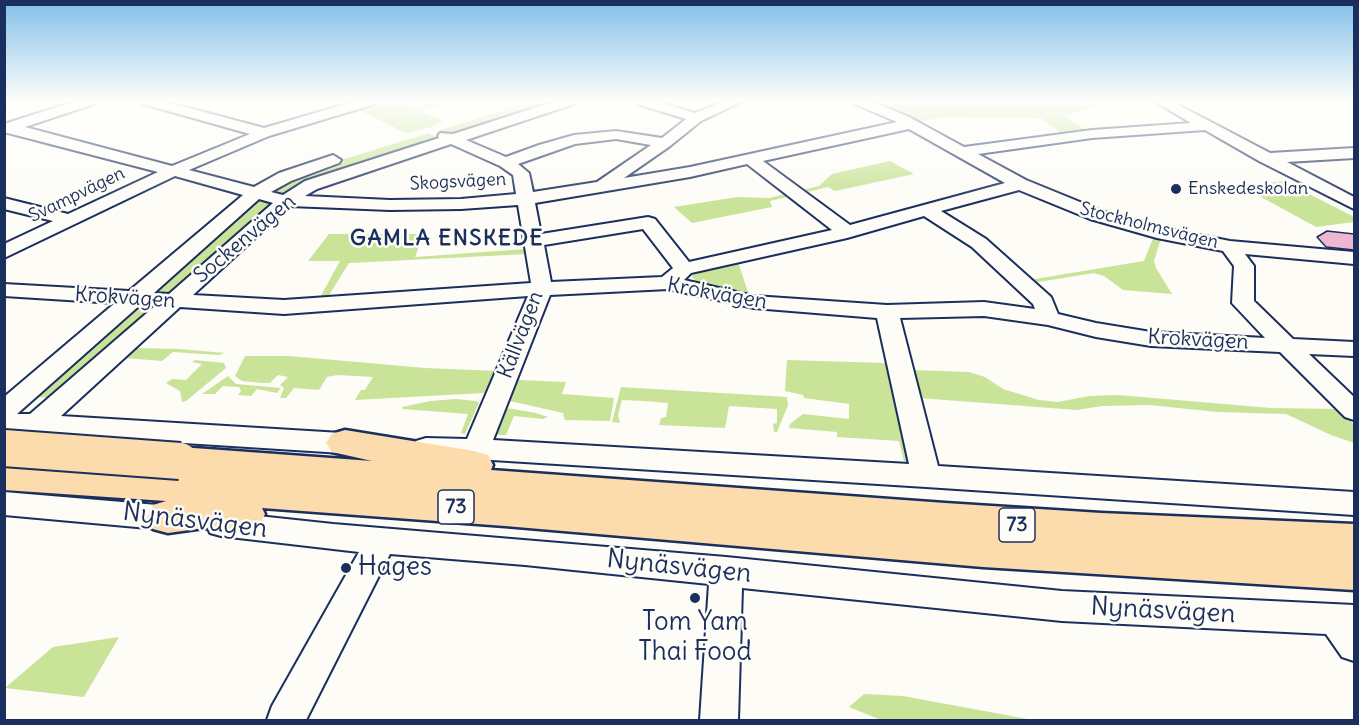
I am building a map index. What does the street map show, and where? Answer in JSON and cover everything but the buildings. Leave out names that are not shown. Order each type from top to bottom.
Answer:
[{"type":"highway","points":[[345,443],[680,500]]},
{"type":"highway","name":"Nynäsvägen","points":[[4,450],[170,489],[204,512],[675,536],[750,530],[1006,550],[1354,571]]},
{"type":"highway","name":"Nynäsvägen","points":[[4,475],[170,489],[680,500],[1101,530],[1354,541]]},
{"type":"street","name":"Skogsvägen","points":[[32,135],[286,201],[390,205],[461,204],[525,199],[653,178],[860,135]]},
{"type":"street","name":"Svampvägen","points":[[4,252],[171,172],[260,135]]},
{"type":"street","name":"Sockenvägen","points":[[4,411],[255,194],[285,177],[318,164],[438,135]]},
{"type":"street","name":"Sockenvägen","points":[[4,450],[36,425],[286,201],[311,185],[439,135]]},
{"type":"street","name":"Källvägen","points":[[443,135],[506,163],[521,173],[542,289],[476,449]]},
{"type":"street","points":[[506,163],[544,148],[591,135]]},
{"type":"street","points":[[634,135],[665,143]]},
{"type":"street","points":[[602,186],[675,135]]},
{"type":"street","name":"Stockholmsvägen","points":[[930,135],[1020,184],[1063,203],[1124,223],[1230,247],[1354,258]]},
{"type":"street","points":[[962,152],[1086,135]]},
{"type":"street","points":[[1222,135],[1354,204]]},
{"type":"street","points":[[1265,158],[1354,153]]},
{"type":"street","points":[[750,159],[847,232]]},
{"type":"street","points":[[626,168],[653,178]]},
{"type":"street","points":[[534,241],[648,223],[676,276],[928,211],[1020,184]]},
{"type":"street","points":[[4,203],[69,220]]},
{"type":"street","points":[[928,211],[979,243],[1043,302],[1049,318]]},
{"type":"street","points":[[1230,247],[1244,266],[1243,303],[1354,411]]},
{"type":"street","name":"Krokvägen","points":[[4,290],[284,307],[542,289],[676,276],[754,302],[887,312],[984,309],[1049,318],[1096,330],[1151,339],[1354,349]]},
{"type":"street","points":[[887,312],[927,476]]},
{"type":"street","points":[[4,422],[927,476],[1354,504]]},
{"type":"street","name":"Nynäsvägen","points":[[4,503],[170,489],[381,541],[726,571],[1062,606],[1348,628]]},
{"type":"street","points":[[286,720],[381,541]]},
{"type":"street","points":[[719,720],[726,571]]},
{"type":"green space","points":[[422,135],[432,135],[440,139],[289,195],[267,191],[313,169]]},
{"type":"green space","points":[[890,161],[914,174],[835,191],[828,187],[770,201],[772,207],[692,223],[674,207],[737,197],[769,198],[819,186],[832,174]]},
{"type":"green space","points":[[1284,181],[1354,217],[1354,222],[1316,227],[1241,186]]},
{"type":"green space","points":[[261,198],[280,202],[174,293],[150,291],[256,200]]},
{"type":"green space","points":[[329,234],[419,234],[421,241],[415,257],[526,249],[527,254],[349,263],[326,300],[318,301],[340,261],[308,261]]},
{"type":"green space","points":[[1154,236],[1161,238],[1154,261],[1156,268],[1172,294],[1123,290],[1104,276],[1094,273],[1032,283],[1029,280],[1144,261]]},
{"type":"green space","points":[[738,262],[749,295],[699,284],[692,277],[694,273],[702,269]]},
{"type":"green space","points":[[144,304],[156,306],[56,398],[33,397],[137,306]]},
{"type":"green space","points":[[136,348],[225,353],[219,355],[173,352],[162,361],[125,358]]},
{"type":"green space","points":[[245,356],[289,356],[425,368],[498,371],[488,392],[483,393],[355,400],[373,377],[337,375],[327,377],[319,390],[294,388],[286,398],[280,398],[284,388],[280,385],[288,377],[278,375],[270,383],[262,383],[242,381],[235,376]]},
{"type":"green space","points":[[195,360],[224,363],[226,368],[182,402],[180,391],[166,383],[172,379],[186,380],[202,364],[192,362]]},
{"type":"green space","points":[[787,360],[884,363],[912,370],[969,372],[985,377],[1003,389],[1039,400],[1058,402],[1089,396],[1118,395],[1271,408],[1339,409],[1354,425],[1354,443],[1286,414],[1218,412],[1149,405],[1102,406],[1077,410],[919,398],[913,458],[908,462],[904,461],[899,441],[837,437],[837,432],[789,428],[790,424],[803,414],[849,419],[849,404],[804,398],[803,395],[785,391]]},
{"type":"green space","points":[[228,376],[236,384],[281,388],[277,393],[257,389],[251,396],[238,395],[241,391],[239,387],[223,386],[215,394],[202,394]]},
{"type":"green space","points":[[518,380],[566,382],[562,394],[614,398],[610,421],[565,420],[563,413],[510,401]]},
{"type":"green space","points":[[621,387],[787,397],[788,405],[777,432],[774,432],[773,424],[777,423],[777,409],[729,406],[725,428],[659,425],[661,418],[666,417],[668,403],[644,401],[622,400],[618,415],[620,423],[612,422]]},
{"type":"green space","points":[[456,399],[479,403],[465,434],[461,433],[468,414],[403,409],[402,407],[430,401]]},
{"type":"green space","points":[[507,408],[548,417],[543,419],[514,416],[506,435],[497,435]]},
{"type":"green space","points":[[119,637],[84,697],[5,688],[53,647]]},
{"type":"green space","points":[[864,694],[903,696],[1033,720],[881,720],[849,707]]},
{"type":"place","name":"Enskedeskolan","points":[[1176,189]]},
{"type":"place","name":"Hages","points":[[346,568]]},
{"type":"place","name":"Tom Yam Thai Food","points":[[695,598]]},
{"type":"district","name":"GAMLA ENSKEDE","points":[[447,239]]}]
